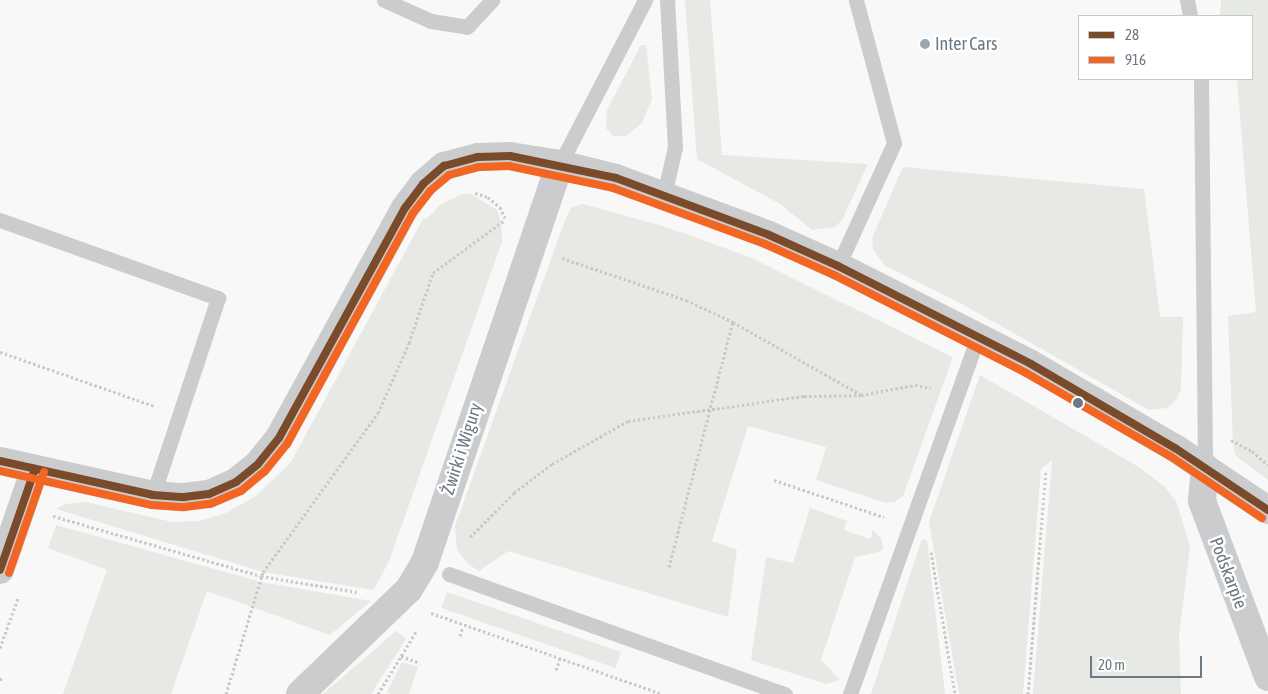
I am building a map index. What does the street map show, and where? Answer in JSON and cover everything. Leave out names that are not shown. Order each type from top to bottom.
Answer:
[{"type":"street","points":[[0,461],[153,495],[184,497],[209,494],[236,482],[258,464],[279,438],[405,208],[423,184],[444,166],[478,157],[510,156],[560,164],[664,195],[769,234],[838,266],[978,336],[1100,403],[1205,467],[1268,510]]},
{"type":"street","name":"Żwirki i Wigury","points":[[300,694],[409,589],[425,562],[535,230],[560,164]]},
{"type":"street","name":"Podskarpie","points":[[1205,467],[1202,501],[1268,677]]},
{"type":"street","points":[[0,570],[35,469]]},
{"type":"lane","points":[[384,0],[432,21],[467,27],[492,0]]},
{"type":"lane","points":[[560,164],[645,0]]},
{"type":"lane","points":[[664,195],[675,147],[667,0]]},
{"type":"lane","points":[[838,266],[894,143],[856,0]]},
{"type":"lane","points":[[1187,0],[1190,15]]},
{"type":"lane","points":[[1201,80],[1205,467]]},
{"type":"lane","points":[[0,220],[218,298],[178,414],[153,495]]},
{"type":"lane","points":[[850,694],[978,336]]},
{"type":"lane","points":[[449,574],[785,694]]},
{"type":"path","points":[[466,190],[488,197],[500,207],[506,219],[506,226]]},
{"type":"path","points":[[506,219],[552,236],[547,253],[686,300],[733,322],[861,395]]},
{"type":"path","points":[[226,694],[261,576],[378,413],[409,343],[434,273],[506,219]]},
{"type":"path","points":[[669,567],[733,322]]},
{"type":"path","points":[[0,352],[178,414]]},
{"type":"path","points":[[424,618],[449,574],[452,548],[472,536],[514,493],[589,440],[628,421],[804,396],[861,395],[915,384],[957,393]]},
{"type":"path","points":[[1206,427],[1252,451],[1268,465]]},
{"type":"path","points":[[1028,694],[1046,471]]},
{"type":"path","points":[[774,480],[927,532],[955,694]]},
{"type":"path","points":[[51,515],[261,576],[366,593]]},
{"type":"path","points":[[428,612],[463,626],[661,694]]},
{"type":"path","points":[[378,694],[421,624]]},
{"type":"path","points":[[460,636],[463,626]]},
{"type":"path","points":[[401,656],[420,663]]},
{"type":"path","points":[[556,670],[560,660]]},
{"type":"shaded area","points":[[685,0],[710,0],[722,155],[868,164],[842,220],[835,227],[812,230],[780,204],[697,159]]},
{"type":"shaded area","points":[[1221,0],[1268,0],[1268,480],[1235,455],[1228,316],[1256,312],[1237,80],[1253,80],[1253,15],[1220,15]]},
{"type":"shaded area","points":[[641,45],[646,45],[652,99],[642,123],[626,136],[613,136],[606,128],[607,110]]},
{"type":"shaded area","points":[[903,167],[1144,189],[1160,317],[1183,317],[1181,389],[1176,400],[1167,408],[1149,410],[962,304],[885,266],[873,249],[872,238]]},
{"type":"shaded area","points":[[463,194],[471,194],[497,210],[501,222],[502,242],[389,561],[374,590],[263,572],[56,509],[65,504],[86,502],[172,522],[200,521],[226,513],[256,496],[291,462],[423,219],[428,218],[440,205]]},
{"type":"shaded area","points":[[583,204],[666,227],[747,256],[953,357],[903,496],[895,502],[886,503],[816,480],[826,447],[748,426],[712,541],[737,550],[728,617],[508,551],[479,571],[467,563],[457,550],[455,526],[565,220],[572,207]]},
{"type":"shaded area","points":[[980,375],[1137,466],[1165,487],[1177,503],[1190,547],[1179,635],[1181,694],[1033,694],[1052,460],[1041,469],[1023,694],[959,694],[929,522]]},
{"type":"shaded area","points":[[810,508],[847,521],[844,530],[870,539],[873,530],[882,540],[883,549],[879,552],[855,557],[821,660],[840,680],[826,684],[751,660],[766,557],[793,563]]},
{"type":"shaded area","points":[[56,525],[261,582],[371,601],[330,635],[207,591],[171,694],[63,694],[107,570],[48,548]]},
{"type":"shaded area","points":[[922,539],[927,540],[945,694],[871,694]]},
{"type":"shaded area","points":[[447,592],[621,652],[615,668],[441,608]]},
{"type":"shaded area","points":[[396,631],[406,639],[371,694],[323,694]]},
{"type":"shaded area","points":[[402,662],[418,667],[409,694],[391,694],[387,692]]},
{"type":"transit line","name":"28","points":[[0,461],[153,495],[184,497],[209,494],[236,482],[258,464],[279,438],[405,208],[423,184],[444,166],[478,157],[510,156],[616,178],[769,235],[838,266],[1031,364],[1175,448],[1268,510]]},
{"type":"transit line","name":"916","points":[[0,471],[152,505],[184,507],[210,504],[241,491],[265,471],[287,444],[413,213],[430,191],[449,175],[479,167],[509,166],[613,188],[765,244],[834,275],[1026,373],[1170,456],[1262,518]]},
{"type":"transit line","name":"28","points":[[0,570],[35,469]]},
{"type":"transit line","name":"916","points":[[9,573],[44,472]]},
{"type":"place","name":"Inter Cars","points":[[925,44]]}]
